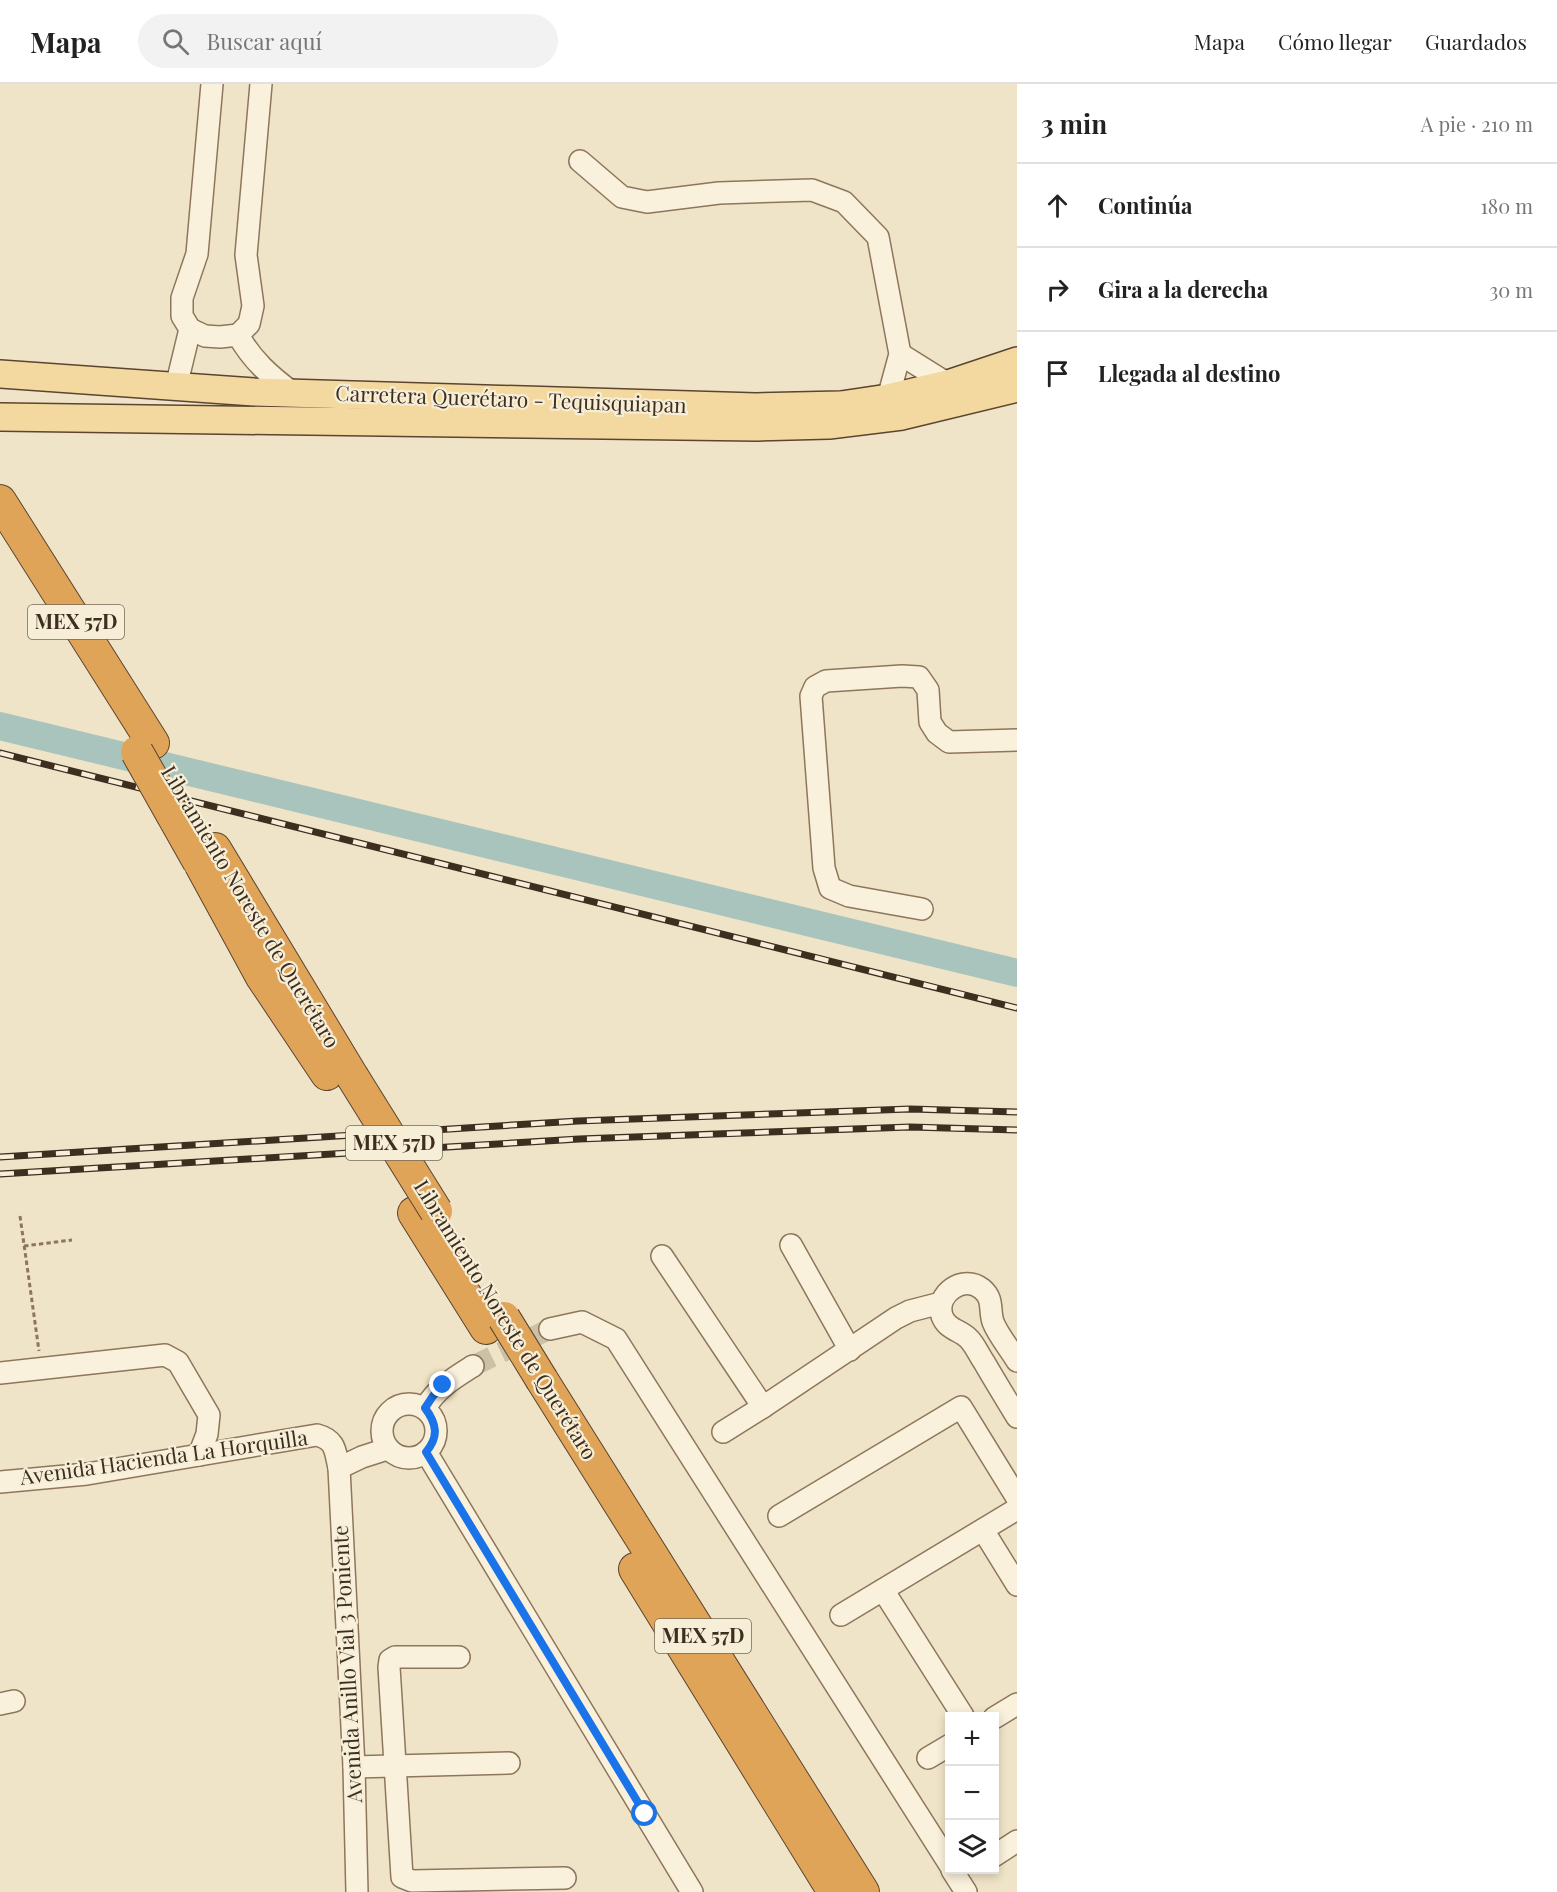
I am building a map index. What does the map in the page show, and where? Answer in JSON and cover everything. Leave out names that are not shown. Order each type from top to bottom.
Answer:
[{"type":"highway","name":"Libramiento Noreste de Querétaro","points":[[0,501],[207,855],[343,1080],[533,1383],[864,1892]]},
{"type":"highway","name":"Libramiento Noreste de Querétaro","points":[[0,541],[145,748]]},
{"type":"highway","name":"Libramiento Noreste de Querétaro","points":[[533,1383],[834,1892]]},
{"type":"main road","name":"Carretera Querétaro - Tequisquiapan","points":[[0,374],[293,393],[756,407],[842,405],[888,398],[948,384],[1017,361]]},
{"type":"main road","name":"Carretera Querétaro - Tequisquiapan","points":[[0,417],[757,427],[829,425],[902,416],[1017,388]]},
{"type":"street","points":[[212,84],[197,254],[182,298],[182,316],[190,329],[205,336],[220,337],[238,335],[249,324],[253,306],[246,255],[261,84]]},
{"type":"street","points":[[580,161],[622,197],[647,202],[719,193],[812,190],[844,202],[878,237],[900,354],[888,398]]},
{"type":"street","points":[[176,387],[190,329]]},
{"type":"street","points":[[238,335],[248,353],[261,368],[293,393]]},
{"type":"street","points":[[900,354],[948,384]]},
{"type":"street","points":[[922,909],[849,896],[830,888],[824,868],[811,696],[815,687],[826,681],[919,677],[928,690],[930,722],[937,734],[949,742],[1017,740]]},
{"type":"street","points":[[791,1245],[850,1350]]},
{"type":"street","points":[[662,1257],[763,1407]]},
{"type":"street","points":[[1017,1361],[993,1321],[988,1295],[980,1287],[968,1283],[956,1285],[947,1293],[941,1303],[942,1315],[947,1326],[968,1338],[1017,1417]]},
{"type":"street","points":[[723,1432],[896,1318],[910,1311],[941,1303]]},
{"type":"street","points":[[968,1338],[993,1321]]},
{"type":"street","points":[[550,1329],[582,1322],[616,1339],[945,1857]]},
{"type":"street","points":[[0,1373],[165,1355],[178,1362],[209,1415],[207,1434],[200,1455]]},
{"type":"street","points":[[425,1408],[443,1385],[473,1366]]},
{"type":"street","points":[[411,1403],[425,1408],[435,1423],[436,1433],[433,1444],[426,1452],[417,1457],[406,1458],[387,1449],[382,1439],[381,1428],[384,1418],[391,1410],[411,1403]]},
{"type":"street","points":[[779,1516],[961,1407],[1017,1498]]},
{"type":"street","name":"Avenida Hacienda La Horquilla","points":[[0,1482],[87,1474],[317,1435],[327,1438]]},
{"type":"street","name":"Avenida Anillo Vial 3 Poniente","points":[[327,1438],[335,1448],[339,1468],[354,1767],[357,1892]]},
{"type":"street","points":[[339,1468],[387,1449]]},
{"type":"street","points":[[426,1452],[692,1892]]},
{"type":"street","points":[[841,1615],[1017,1509]]},
{"type":"street","points":[[983,1530],[1017,1585]]},
{"type":"street","points":[[883,1590],[960,1712]]},
{"type":"street","points":[[459,1657],[395,1657],[390,1660],[402,1876],[412,1881],[565,1878]]},
{"type":"street","points":[[999,1715],[1017,1704]]},
{"type":"street","points":[[928,1758],[945,1748]]},
{"type":"street","points":[[354,1767],[508,1763]]},
{"type":"street","points":[[999,1853],[1017,1841]]},
{"type":"street","points":[[955,1874],[966,1892]]},
{"type":"path","points":[[20,1216],[42,1368]]},
{"type":"path","points":[[24,1246],[72,1240]]},
{"type":"waterway","points":[[0,726],[1017,973]]},
{"type":"tunnel","points":[[473,1366],[550,1329]]},
{"type":"railway","points":[[0,753],[1017,1008]]},
{"type":"railway","points":[[0,1157],[578,1121],[910,1109],[1017,1112]]},
{"type":"railway","points":[[0,1174],[579,1139],[910,1127],[1017,1130]]},
{"type":"route","points":[[443,1385],[425,1408],[435,1423],[436,1433],[433,1444],[426,1452],[645,1814]]}]
